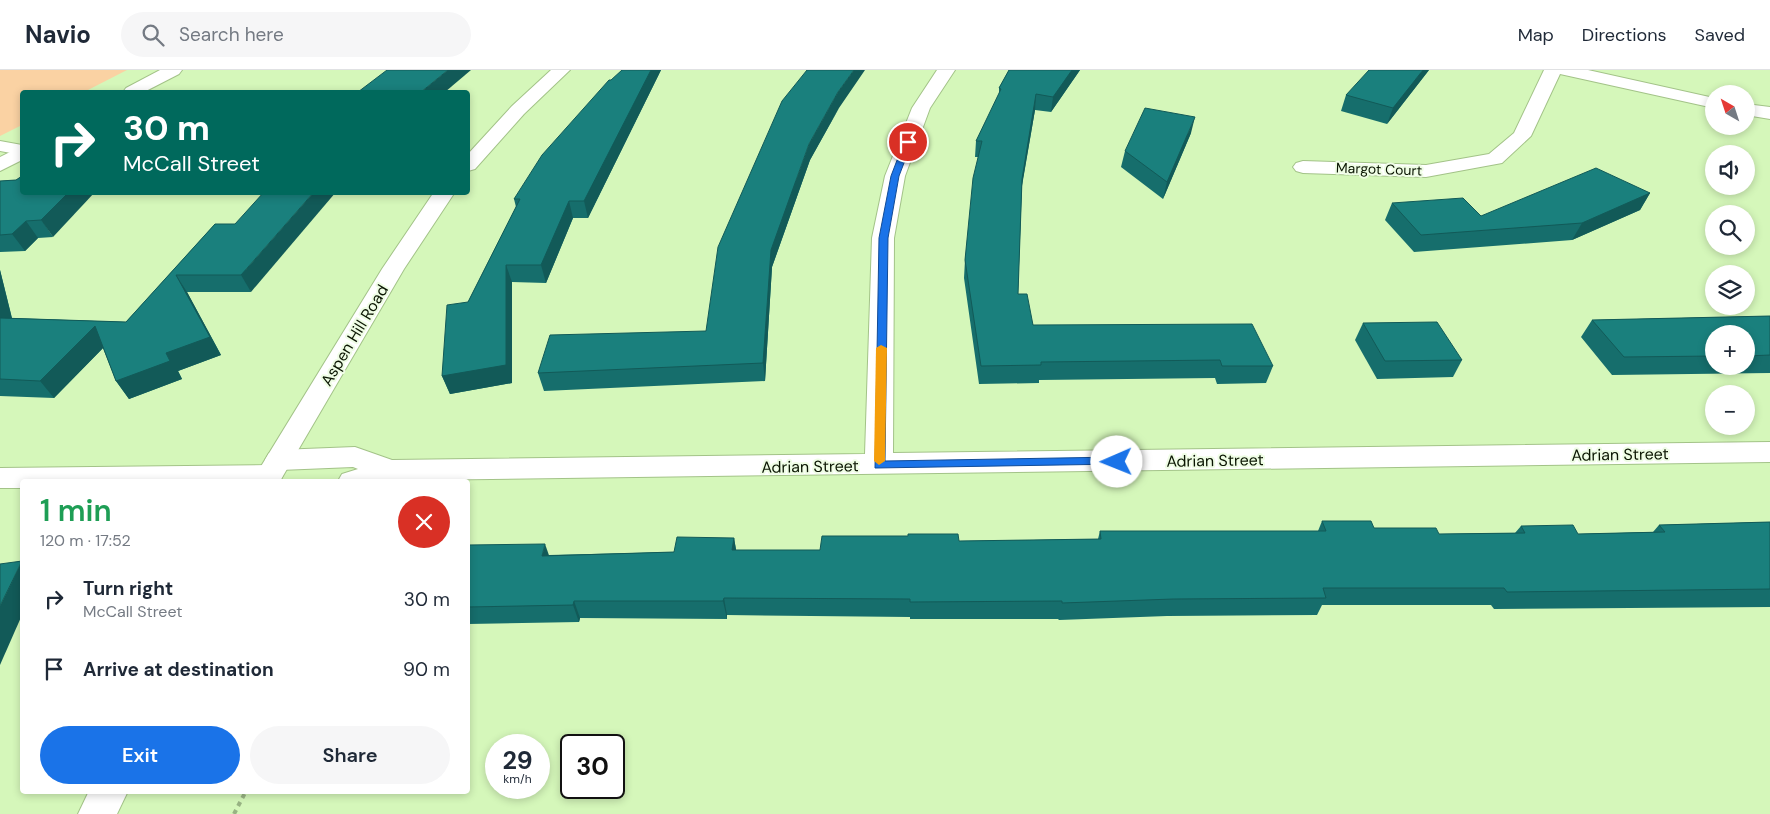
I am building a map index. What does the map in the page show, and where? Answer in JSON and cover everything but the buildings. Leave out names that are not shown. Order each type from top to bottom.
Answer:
[{"type":"street","points":[[136,90],[173,70]]},
{"type":"street","points":[[470,163],[518,110],[561,70]]},
{"type":"street","points":[[879,465],[883,238],[895,176],[921,108],[946,70]]},
{"type":"street","name":"Margot Court","points":[[1303,167],[1426,171],[1495,159],[1522,136],[1553,70]]},
{"type":"street","points":[[1565,70],[1705,101]]},
{"type":"street","points":[[1755,110],[1770,113]]},
{"type":"street","points":[[0,165],[20,152]]},
{"type":"street","name":"Aspen Hill Road","points":[[271,472],[394,269],[443,195]]},
{"type":"street","name":"Adrian Street","points":[[359,479],[390,470],[1770,452]]},
{"type":"street","name":"Adrian Street","points":[[0,478],[271,472],[355,457],[390,470]]},
{"type":"street","points":[[97,814],[107,794]]},
{"type":"lane","points":[[0,146],[20,151]]},
{"type":"path","points":[[234,814],[244,794]]},
{"type":"shaded area","points":[[0,70],[127,70],[88,90],[20,90],[20,126],[0,136]]},
{"type":"slow traffic","points":[[879,461],[881,348]]},
{"type":"route","points":[[908,142],[895,176],[883,238],[879,465],[1117,462]]}]
